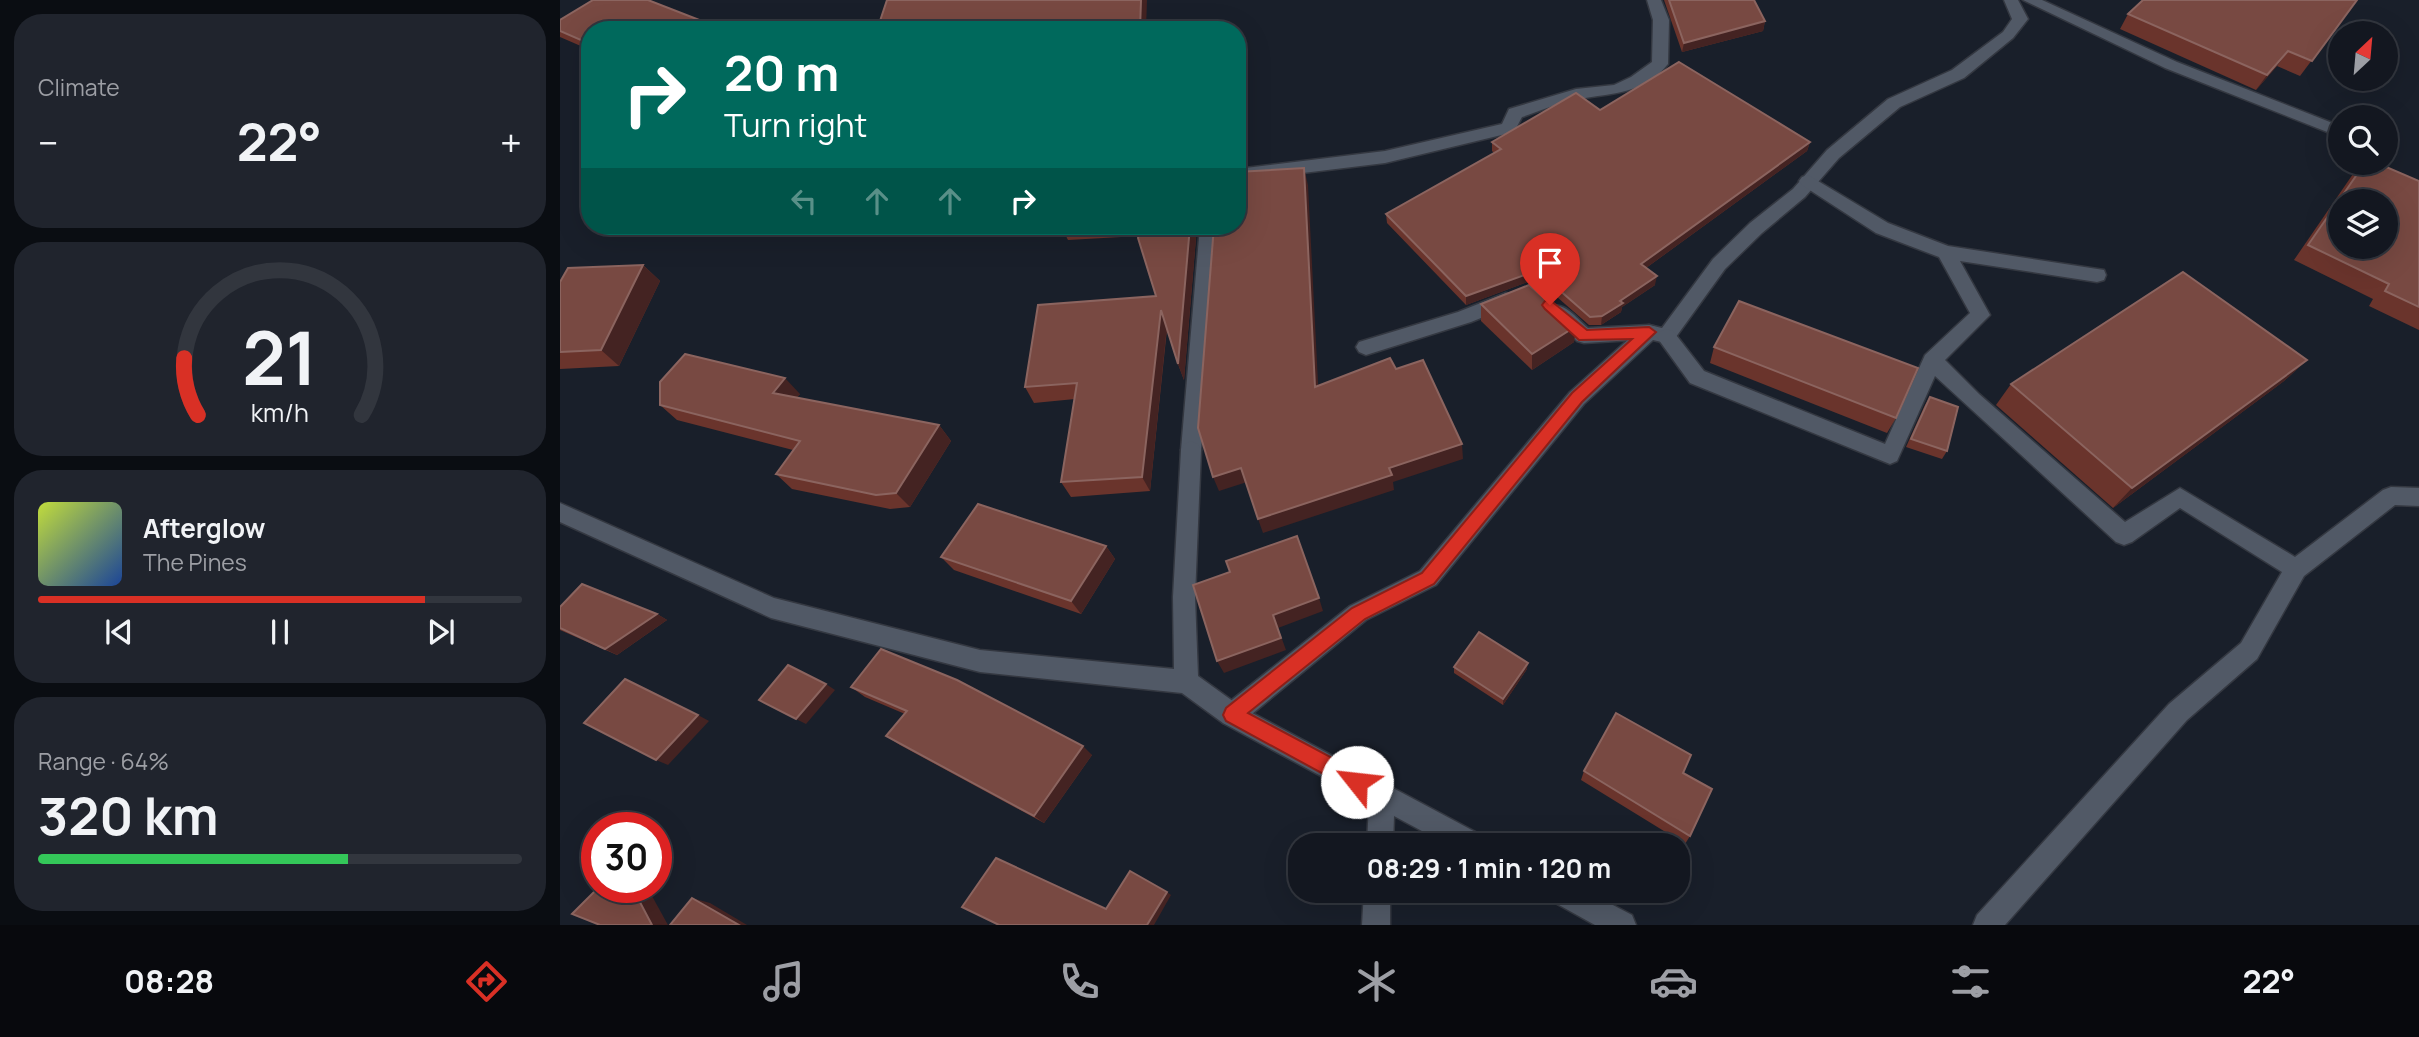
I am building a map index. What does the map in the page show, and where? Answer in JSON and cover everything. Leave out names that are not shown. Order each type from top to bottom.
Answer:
[{"type":"street","points":[[1246,173],[1307,169],[1385,157],[1508,128],[1515,113],[1576,94],[1618,90],[1637,81],[1660,64],[1661,20],[1654,0]]},
{"type":"street","points":[[1992,0],[2020,19]]},
{"type":"street","points":[[2011,0],[2020,19]]},
{"type":"street","points":[[2030,0],[2171,65],[2328,127]]},
{"type":"street","points":[[1232,715],[1358,613],[1428,578],[1577,398],[1658,334],[1719,264],[1756,228],[1799,193],[1868,123],[1894,103],[1958,74],[2008,35],[2020,19]]},
{"type":"street","points":[[1808,181],[1882,228],[1946,252],[2097,275]]},
{"type":"street","points":[[1186,682],[1184,597],[1191,450],[1208,235]]},
{"type":"street","points":[[1543,299],[1584,336],[1658,334],[1697,377],[1890,455],[1932,360],[1980,314],[1946,252]]},
{"type":"street","points":[[1366,347],[1464,317],[1521,294]]},
{"type":"street","points":[[1932,360],[1972,400],[2123,535],[2180,497],[2296,569]]},
{"type":"street","points":[[1987,925],[2178,712],[2249,651],[2296,569],[2391,496],[2419,497]]},
{"type":"street","points":[[560,512],[771,608],[980,661],[1186,682],[1232,715],[1451,833]]},
{"type":"street","points":[[1380,833],[1382,796]]},
{"type":"street","points":[[1376,925],[1377,903]]},
{"type":"street","points":[[1581,903],[1622,925]]},
{"type":"building","points":[[593,0],[648,0],[702,21],[581,21],[581,40],[560,31],[560,20]]},
{"type":"building","points":[[887,0],[1141,0],[1140,21],[880,21]]},
{"type":"building","points":[[1669,0],[1754,0],[1765,21],[1684,43]]},
{"type":"building","points":[[2143,0],[2357,0],[2342,21],[2328,21],[2328,39],[2312,61],[2288,51],[2267,75],[2128,14]]},
{"type":"building","points":[[1679,62],[1810,142],[1641,264],[1657,276],[1602,316],[1590,317],[1541,274],[1533,272],[1466,296],[1386,214],[1501,149],[1492,142],[1576,93],[1600,110]]},
{"type":"building","points":[[1304,168],[1315,387],[1390,358],[1396,369],[1423,360],[1462,444],[1389,468],[1392,475],[1258,519],[1241,468],[1213,477],[1198,428],[1213,235],[1246,235],[1246,171]]},
{"type":"building","points":[[2398,172],[2419,181],[2419,307],[2385,291],[2389,284],[2337,259],[2398,259],[2398,189],[2347,189],[2357,175],[2398,175]]},
{"type":"building","points":[[2328,216],[2328,255],[2308,245]]},
{"type":"building","points":[[1139,235],[1189,235],[1178,364],[1161,310],[1142,477],[1061,482],[1077,383],[1025,387],[1038,305],[1156,296]]},
{"type":"building","points":[[643,265],[601,350],[560,352],[560,282],[568,268]]},
{"type":"building","points":[[2183,272],[2307,360],[2132,488],[2011,384]]},
{"type":"building","points":[[1529,285],[1576,326],[1532,354],[1481,304]]},
{"type":"building","points":[[1739,301],[1918,368],[1896,418],[1714,347]]},
{"type":"building","points":[[685,354],[785,378],[773,393],[939,425],[896,493],[876,495],[776,474],[800,441],[660,405],[660,382]]},
{"type":"building","points":[[1930,397],[1958,407],[1947,451],[1911,439]]},
{"type":"building","points":[[978,504],[1106,546],[1071,601],[941,557]]},
{"type":"building","points":[[1297,536],[1319,598],[1273,615],[1281,638],[1217,661],[1193,585],[1230,572],[1226,561]]},
{"type":"building","points":[[582,584],[657,614],[605,649],[560,628],[560,607]]},
{"type":"building","points":[[1479,632],[1528,663],[1503,699],[1454,667]]},
{"type":"building","points":[[881,649],[957,680],[1083,746],[1034,816],[886,736],[907,711],[851,687]]},
{"type":"building","points":[[788,665],[826,684],[796,719],[759,700]]},
{"type":"building","points":[[625,679],[698,715],[656,760],[584,723]]},
{"type":"building","points":[[1616,713],[1691,755],[1683,773],[1712,789],[1690,836],[1690,833],[1685,833],[1584,771]]},
{"type":"building","points":[[996,858],[1106,909],[1130,871],[1167,892],[1147,925],[999,925],[962,907]]},
{"type":"building","points":[[692,898],[739,925],[670,925]]},
{"type":"building","points":[[583,903],[640,903],[652,925],[600,925],[572,914]]},
{"type":"route","points":[[1357,782],[1232,715],[1358,613],[1428,578],[1577,398],[1649,332],[1584,336],[1550,305]]}]
